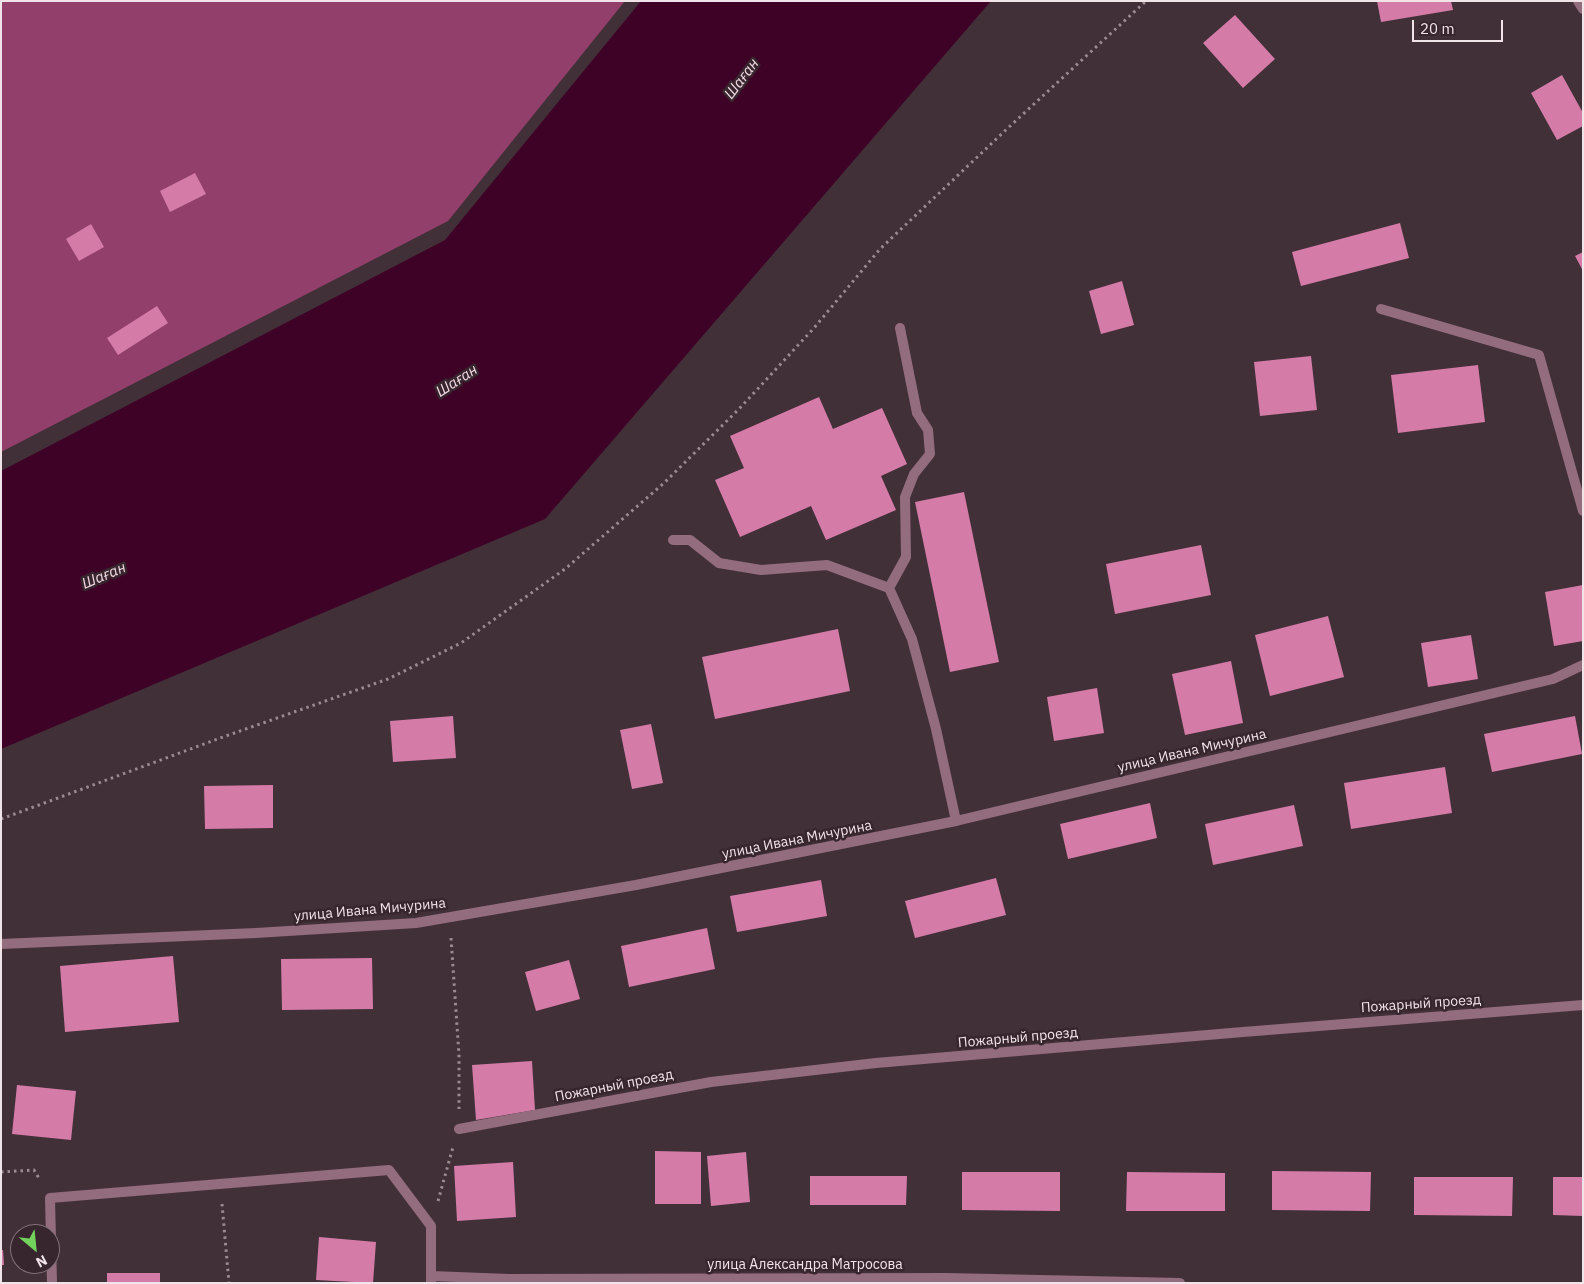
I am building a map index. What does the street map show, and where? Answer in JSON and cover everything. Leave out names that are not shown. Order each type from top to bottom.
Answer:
[{"type":"street","points":[[1578,1],[1583,9]]},
{"type":"street","points":[[1381,309],[1539,355],[1583,511]]},
{"type":"street","points":[[888,588],[906,557],[905,497],[914,474],[930,454],[928,430],[917,413],[900,328]]},
{"type":"street","points":[[673,540],[690,540],[719,563],[761,570],[827,565],[888,588],[912,639],[936,729],[956,821]]},
{"type":"street","name":"улица Ивана Мичурина","points":[[1,944],[256,933],[416,923],[636,885],[956,821],[1553,679],[1583,665]]},
{"type":"street","name":"Пожарный проезд","points":[[459,1129],[710,1082],[866,1064],[1583,1006]]},
{"type":"street","points":[[52,1283],[50,1198],[389,1170],[431,1226],[431,1279]]},
{"type":"street","name":"улица Александра Матросова","points":[[431,1279],[935,1280],[1180,1283]]},
{"type":"path","points":[[1,819],[223,736],[388,679],[461,643],[565,569],[664,483],[739,409],[814,328],[880,249],[1146,1]]},
{"type":"path","points":[[431,1226],[459,1129],[458,1055],[450,917]]},
{"type":"path","points":[[1,1172],[34,1170],[50,1198]]},
{"type":"path","points":[[219,1184],[229,1283]]},
{"type":"shaded area","points":[[1,1],[625,1],[448,221],[1,452]]},
{"type":"water","name":"Шаған","points":[[641,1],[991,1],[545,519],[1,749],[1,471],[445,240]]},
{"type":"building","points":[[1377,1],[1451,1],[1453,10],[1381,22]]},
{"type":"building","points":[[1235,15],[1275,59],[1243,88],[1203,43]]},
{"type":"building","points":[[1562,75],[1583,113],[1583,126],[1557,140],[1531,93]]},
{"type":"building","points":[[195,173],[206,194],[170,212],[160,191]]},
{"type":"building","points":[[1400,223],[1409,258],[1301,286],[1292,252]]},
{"type":"building","points":[[91,224],[104,247],[79,261],[66,239]]},
{"type":"building","points":[[1583,252],[1583,271],[1575,256]]},
{"type":"building","points":[[1122,281],[1134,325],[1101,334],[1089,291]]},
{"type":"building","points":[[157,306],[168,323],[118,355],[107,338]]},
{"type":"building","points":[[1311,356],[1317,410],[1260,416],[1254,362]]},
{"type":"building","points":[[1478,365],[1485,422],[1398,433],[1391,375]]},
{"type":"building","points":[[819,397],[833,429],[882,408],[907,464],[881,476],[896,510],[826,540],[811,506],[740,537],[715,480],[744,468],[730,436]]},
{"type":"building","points":[[964,492],[999,662],[950,672],[915,502]]},
{"type":"building","points":[[1201,545],[1211,595],[1115,614],[1106,564]]},
{"type":"building","points":[[1583,585],[1583,641],[1554,646],[1545,592]]},
{"type":"building","points":[[1328,616],[1344,677],[1270,696],[1255,635]]},
{"type":"building","points":[[838,629],[850,691],[715,719],[702,657]]},
{"type":"building","points":[[1471,635],[1478,679],[1428,687],[1421,643]]},
{"type":"building","points":[[1231,661],[1243,723],[1185,735],[1172,674]]},
{"type":"building","points":[[1097,688],[1104,733],[1054,741],[1047,697]]},
{"type":"building","points":[[453,716],[456,758],[393,762],[390,721]]},
{"type":"building","points":[[1575,716],[1582,754],[1492,772],[1484,734]]},
{"type":"building","points":[[651,724],[663,783],[632,789],[620,730]]},
{"type":"building","points":[[1445,767],[1452,813],[1351,829],[1344,783]]},
{"type":"building","points":[[273,785],[273,828],[205,829],[204,786]]},
{"type":"building","points":[[1150,803],[1157,838],[1068,859],[1060,824]]},
{"type":"building","points":[[1294,805],[1303,846],[1213,865],[1205,824]]},
{"type":"building","points":[[996,878],[1006,915],[915,938],[905,901]]},
{"type":"building","points":[[821,880],[827,916],[737,932],[730,896]]},
{"type":"building","points":[[707,928],[715,969],[629,987],[621,946]]},
{"type":"building","points":[[173,956],[179,1022],[65,1032],[60,966]]},
{"type":"building","points":[[372,958],[373,1009],[282,1010],[281,959]]},
{"type":"building","points":[[569,960],[580,999],[536,1011],[525,972]]},
{"type":"building","points":[[532,1061],[535,1110],[476,1120],[472,1065]]},
{"type":"building","points":[[17,1085],[76,1091],[71,1140],[12,1134]]},
{"type":"building","points":[[655,1151],[701,1152],[701,1204],[655,1204]]},
{"type":"building","points":[[746,1152],[750,1202],[711,1206],[707,1156]]},
{"type":"building","points":[[513,1162],[516,1217],[457,1221],[454,1166]]},
{"type":"building","points":[[1272,1171],[1371,1172],[1370,1211],[1272,1210]]},
{"type":"building","points":[[962,1172],[1060,1172],[1060,1211],[962,1210]]},
{"type":"building","points":[[1127,1172],[1225,1173],[1225,1211],[1126,1211]]},
{"type":"building","points":[[810,1176],[907,1176],[906,1205],[810,1205]]},
{"type":"building","points":[[1414,1177],[1513,1177],[1512,1216],[1414,1215]]},
{"type":"building","points":[[1553,1177],[1583,1177],[1583,1216],[1553,1215]]},
{"type":"building","points":[[319,1237],[376,1242],[373,1283],[316,1280]]},
{"type":"building","points":[[1,1250],[3,1250],[4,1265],[1,1265]]},
{"type":"building","points":[[107,1273],[160,1273],[160,1283],[107,1283]]}]
